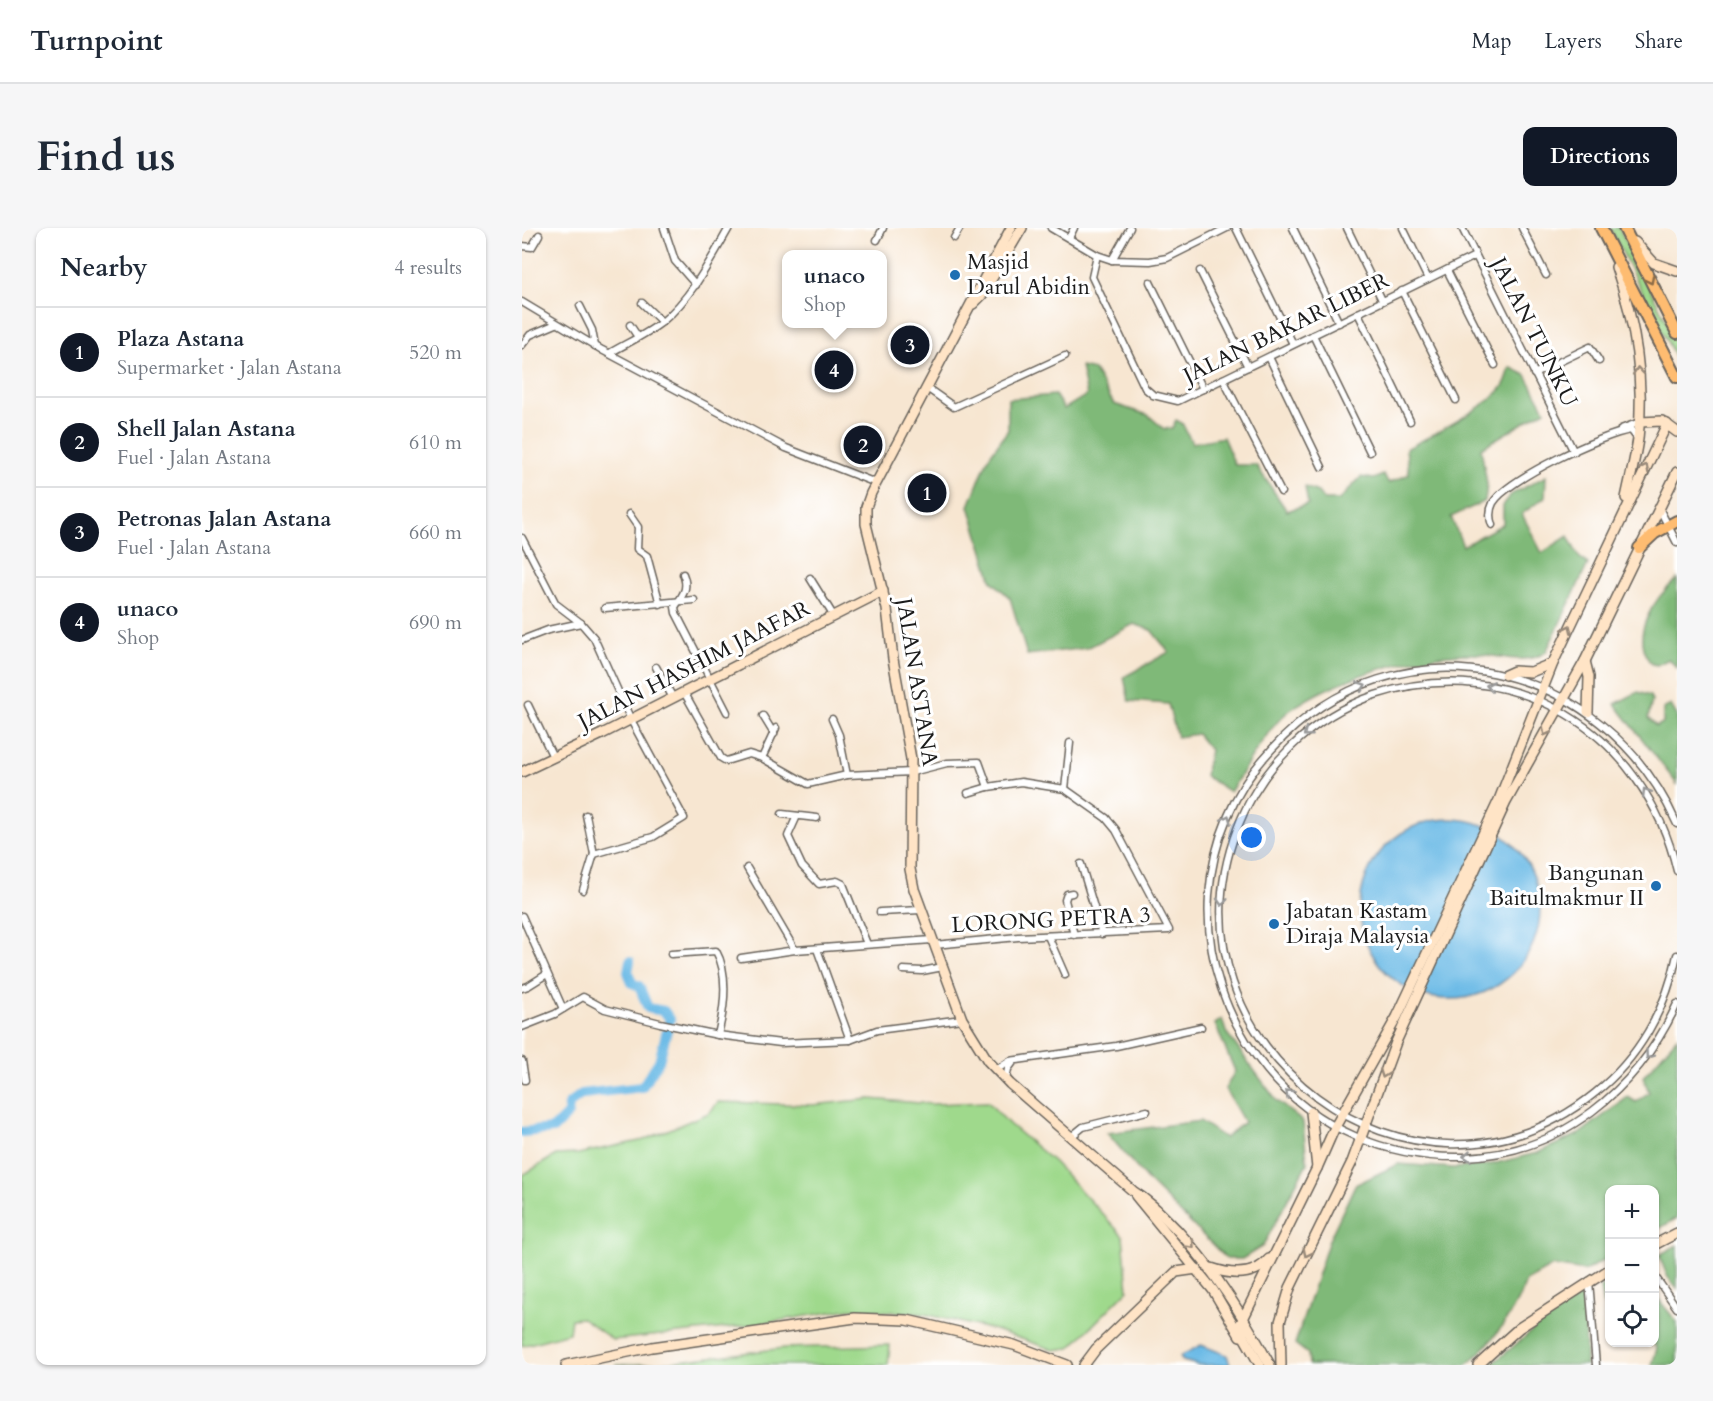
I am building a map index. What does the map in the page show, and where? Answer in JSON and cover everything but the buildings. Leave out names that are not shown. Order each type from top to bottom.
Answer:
[{"type":"main road","points":[[1601,228],[1677,377]]},
{"type":"main road","points":[[1624,228],[1677,333]]},
{"type":"main road","points":[[1639,548],[1655,532],[1673,523]]},
{"type":"street","points":[[664,228],[675,261],[696,285]]},
{"type":"street","points":[[610,353],[662,322],[696,285],[729,228]]},
{"type":"street","points":[[877,240],[883,228]]},
{"type":"street","points":[[954,238],[960,228]]},
{"type":"street","points":[[1051,228],[1096,255],[1112,260],[1158,261],[1227,228]]},
{"type":"street","points":[[1069,238],[1074,228]]},
{"type":"street","points":[[1112,260],[1130,228]]},
{"type":"street","points":[[1236,228],[1293,344]]},
{"type":"street","points":[[1293,228],[1339,323]]},
{"type":"street","points":[[1347,228],[1382,300]]},
{"type":"street","points":[[1402,228],[1428,279]]},
{"type":"street","name":"JALAN TUNKU","points":[[1462,228],[1574,452]]},
{"type":"street","points":[[1522,228],[1546,275]]},
{"type":"street","points":[[1624,228],[1654,263],[1677,271]]},
{"type":"street","name":"JALAN ASTANA","points":[[1020,229],[982,295],[971,306],[927,387],[876,483],[865,515],[887,616],[912,772],[910,868],[921,910],[962,1019],[996,1070],[1133,1191],[1218,1298],[1258,1365]]},
{"type":"street","points":[[522,246],[532,247],[539,236]]},
{"type":"street","points":[[1607,240],[1633,321],[1639,407],[1635,423],[1638,441],[1623,512]]},
{"type":"street","name":"JALAN BAKAR LIBER","points":[[1096,255],[1092,277],[1146,388],[1153,395],[1178,401],[1475,256]]},
{"type":"street","points":[[1447,270],[1495,365]]},
{"type":"street","points":[[1200,271],[1248,367]]},
{"type":"street","points":[[1150,282],[1203,389]]},
{"type":"street","points":[[1402,291],[1456,400]]},
{"type":"street","points":[[522,302],[595,346],[786,448],[876,483]]},
{"type":"street","points":[[642,303],[662,322]]},
{"type":"street","points":[[580,306],[592,330],[595,346]]},
{"type":"street","points":[[1358,313],[1410,421]]},
{"type":"street","points":[[522,345],[530,335],[556,324]]},
{"type":"street","points":[[630,325],[638,337]]},
{"type":"street","points":[[1313,335],[1370,452]]},
{"type":"street","points":[[1534,374],[1590,347],[1599,361]]},
{"type":"street","points":[[927,387],[954,407],[1065,356]]},
{"type":"street","points":[[1269,357],[1322,467]]},
{"type":"street","points":[[1223,379],[1281,492]]},
{"type":"street","points":[[1492,525],[1490,511],[1502,493],[1522,479],[1574,452],[1635,423],[1655,420],[1667,424],[1677,432]]},
{"type":"street","points":[[1281,1365],[1280,1322],[1290,1288],[1361,1140],[1402,1019],[1503,801],[1542,687],[1623,512],[1667,424]]},
{"type":"street","points":[[1607,437],[1631,430],[1638,441]]},
{"type":"street","points":[[1503,801],[1559,709],[1585,661],[1677,472]]},
{"type":"street","points":[[1659,508],[1673,523],[1677,543]]},
{"type":"street","points":[[629,514],[638,527],[637,549],[647,556],[660,604]]},
{"type":"street","points":[[522,538],[556,604],[581,623],[594,638],[630,720],[684,818],[653,837],[594,854]]},
{"type":"street","points":[[683,574],[687,582],[686,592],[678,602],[676,613],[727,712]]},
{"type":"street","points":[[810,579],[833,615]]},
{"type":"street","name":"JALAN HASHIM JAAFAR","points":[[522,772],[710,680],[881,591]]},
{"type":"street","points":[[605,608],[694,600]]},
{"type":"street","points":[[522,640],[548,630],[581,623]]},
{"type":"street","points":[[1585,661],[1589,677],[1588,712]]},
{"type":"street","points":[[1505,675],[1514,671],[1531,672],[1553,663]]},
{"type":"street","points":[[656,667],[673,698]]},
{"type":"street","points":[[1677,824],[1645,766],[1615,734],[1588,712],[1542,687],[1505,675],[1452,669],[1416,671],[1361,686],[1333,699],[1291,729],[1262,759],[1249,777],[1228,816],[1215,856],[1208,912],[1211,948],[1218,982],[1231,1015],[1257,1059],[1279,1084],[1311,1112],[1335,1127],[1361,1140],[1417,1155],[1469,1157],[1525,1146],[1554,1135],[1582,1120],[1630,1079],[1655,1046],[1677,1004]]},
{"type":"street","points":[[1677,871],[1662,821],[1634,774],[1600,738],[1559,709],[1538,699],[1497,687],[1444,682],[1412,685],[1369,697],[1328,717],[1293,745],[1263,779],[1246,808],[1229,855],[1222,894],[1223,934],[1230,974],[1244,1011],[1278,1063],[1307,1092],[1342,1115],[1365,1126],[1413,1140],[1464,1143],[1515,1135],[1563,1115],[1605,1085],[1639,1047],[1666,997],[1677,956]]},
{"type":"street","points":[[684,692],[722,758],[726,761],[749,754],[762,758],[807,784],[847,775],[912,772],[947,763],[979,762],[988,787]]},
{"type":"street","points":[[528,705],[553,757]]},
{"type":"street","points":[[762,758],[775,731],[763,716]]},
{"type":"street","points":[[832,719],[840,735],[847,775]]},
{"type":"street","points":[[968,793],[988,787],[1021,782],[1065,789],[1070,742]]},
{"type":"street","name":"LORONG PETRA 3","points":[[741,958],[795,950],[867,944],[1169,930],[1116,830],[1106,818],[1065,789]]},
{"type":"street","points":[[782,814],[817,818]]},
{"type":"street","points":[[583,890],[594,854],[586,815]]},
{"type":"street","points":[[797,816],[788,836],[799,860],[819,884],[837,881],[843,884],[867,944]]},
{"type":"street","points":[[1082,864],[1102,934]]},
{"type":"street","points":[[747,868],[795,950]]},
{"type":"street","points":[[1072,893],[1067,894],[1065,900],[1074,935]]},
{"type":"street","points":[[880,912],[921,910]]},
{"type":"street","points":[[522,916],[563,1009]]},
{"type":"street","points":[[522,936],[528,931]]},
{"type":"street","points":[[1048,936],[1065,975]]},
{"type":"street","points":[[817,949],[850,1040]]},
{"type":"street","points":[[671,954],[716,951],[719,957],[724,993],[718,1035]]},
{"type":"street","points":[[903,970],[922,971],[943,967]]},
{"type":"street","points":[[522,987],[528,986],[547,974]]},
{"type":"street","points":[[522,1027],[583,998],[604,1010],[675,1027],[781,1043],[850,1040],[877,1030],[962,1019]]},
{"type":"street","points":[[1258,1365],[1243,1335],[1241,1323],[1335,1127],[1402,1019]]},
{"type":"street","points":[[996,1070],[1003,1064],[1014,1061],[1116,1046],[1201,1027]]},
{"type":"street","points":[[522,1061],[525,1080]]},
{"type":"street","points":[[1006,1080],[1008,1069],[1014,1061]]},
{"type":"street","points":[[1072,1136],[1083,1127],[1147,1111]]},
{"type":"street","points":[[1311,1112],[1317,1168]]},
{"type":"street","name":"JALAN ASTANA","points":[[1133,1191],[1148,1200],[1211,1268],[1244,1317],[1270,1365]]},
{"type":"street","points":[[1659,1242],[1677,1233]]},
{"type":"street","points":[[1084,1365],[1096,1349],[1176,1272],[1180,1260],[1179,1247]]},
{"type":"street","points":[[1211,1268],[1243,1274],[1266,1263],[1276,1251]]},
{"type":"street","points":[[1176,1272],[1197,1269]]},
{"type":"street","points":[[1478,1365],[1519,1328],[1605,1272]]},
{"type":"street","points":[[1589,1280],[1596,1365]]},
{"type":"street","points":[[1659,1282],[1677,1308]]},
{"type":"street","points":[[566,1365],[652,1347],[790,1325],[855,1318],[907,1320],[1014,1345],[1068,1365]]},
{"type":"street","points":[[593,1365],[619,1355]]},
{"type":"green space","points":[[1610,228],[1619,228],[1677,342],[1677,361]]},
{"type":"green space","points":[[1081,367],[1094,370],[1114,404],[1148,415],[1164,429],[1172,428],[1176,420],[1182,423],[1192,443],[1223,437],[1235,465],[1256,465],[1287,511],[1308,504],[1305,487],[1318,492],[1324,500],[1339,500],[1361,477],[1374,479],[1383,475],[1389,483],[1409,474],[1406,449],[1483,405],[1505,384],[1510,367],[1526,375],[1545,410],[1481,448],[1487,484],[1485,501],[1451,517],[1463,546],[1503,524],[1503,504],[1510,495],[1546,476],[1545,497],[1522,514],[1542,553],[1568,536],[1579,557],[1588,564],[1546,652],[1518,659],[1480,654],[1425,658],[1376,670],[1328,689],[1307,699],[1281,718],[1257,749],[1230,792],[1205,776],[1210,750],[1197,734],[1177,737],[1168,704],[1129,701],[1124,677],[1169,652],[1151,630],[1134,624],[1087,648],[1027,655],[1010,598],[992,581],[969,506],[988,458],[1008,430],[1008,399],[1055,395],[1064,409],[1087,395]]},
{"type":"green space","points":[[1677,579],[1677,668],[1669,659],[1657,665],[1652,664],[1645,654],[1642,642],[1646,619],[1652,607]]},
{"type":"green space","points":[[1638,692],[1650,696],[1652,701],[1648,718],[1656,726],[1663,723],[1663,709],[1671,705],[1677,716],[1677,784],[1615,704]]},
{"type":"green space","points":[[1222,1019],[1226,1032],[1276,1100],[1303,1122],[1307,1163],[1263,1246],[1242,1259],[1227,1259],[1148,1181],[1107,1133],[1200,1121],[1225,1138],[1244,1122],[1225,1089],[1235,1071],[1215,1024]]},
{"type":"green space","points":[[1677,1037],[1677,1218],[1659,1229],[1659,1185],[1605,1185],[1605,1259],[1585,1271],[1553,1266],[1526,1281],[1502,1327],[1466,1365],[1309,1365],[1308,1354],[1295,1344],[1329,1240],[1355,1185],[1398,1164],[1454,1168],[1488,1165],[1537,1153],[1579,1134],[1628,1097],[1636,1102],[1649,1092],[1643,1077]]},
{"type":"green space","points":[[870,1099],[932,1104],[988,1102],[1009,1124],[1054,1162],[1123,1236],[1128,1290],[1070,1348],[1054,1350],[995,1330],[924,1314],[850,1309],[745,1326],[613,1340],[582,1318],[571,1319],[569,1333],[522,1346],[523,1175],[556,1155],[578,1154],[644,1140],[709,1113],[718,1102],[812,1105]]},
{"type":"green space","points":[[1677,1245],[1677,1289],[1667,1276],[1659,1255]]},
{"type":"green space","points":[[1605,1285],[1605,1305],[1603,1304],[1600,1288]]},
{"type":"green space","points":[[1585,1293],[1586,1365],[1491,1365],[1562,1306]]},
{"type":"green space","points":[[1659,1300],[1677,1322],[1677,1365],[1652,1365],[1659,1347]]},
{"type":"green space","points":[[890,1345],[888,1365],[616,1365],[661,1363],[785,1348]]},
{"type":"water","points":[[1450,819],[1468,820],[1485,826],[1514,845],[1533,874],[1539,891],[1539,927],[1533,944],[1514,973],[1485,992],[1468,998],[1450,999],[1432,998],[1415,992],[1386,973],[1367,944],[1361,927],[1360,909],[1361,891],[1367,874],[1386,845],[1415,826],[1432,820]]},
{"type":"water","points":[[1201,1345],[1227,1355],[1230,1365],[1198,1365],[1183,1361],[1180,1356]]},
{"type":"waterway","points":[[522,1132],[553,1129],[568,1114],[569,1104],[582,1094],[642,1087],[659,1061],[670,1019],[664,1011],[648,1008],[639,986],[632,983],[628,972],[630,961]]},
{"type":"place","name":"Masjid Darul Abidin","points":[[955,275]]},
{"type":"place","name":"Petronas Jalan Astana","points":[[910,345]]},
{"type":"place","name":"unaco","points":[[834,370]]},
{"type":"place","name":"Shell Jalan Astana","points":[[863,445]]},
{"type":"place","name":"Plaza Astana","points":[[927,493]]},
{"type":"place","name":"Bangunan Baitulmakmur II","points":[[1656,886]]},
{"type":"place","name":"Jabatan Kastam Diraja Malaysia","points":[[1274,924]]}]
